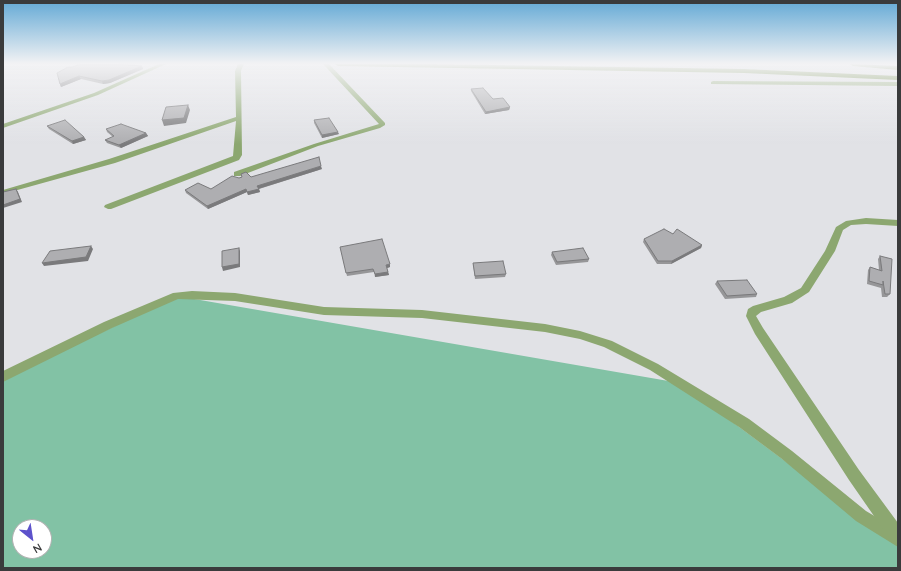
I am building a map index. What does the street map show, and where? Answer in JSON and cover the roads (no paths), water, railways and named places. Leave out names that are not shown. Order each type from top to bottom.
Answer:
[{"type":"street","points":[[3,126],[104,91]]},
{"type":"street","points":[[108,207],[236,158],[238,155],[238,91]]},
{"type":"street","points":[[237,174],[316,145],[378,127],[383,124],[351,91]]},
{"type":"street","points":[[3,192],[112,161],[239,118]]},
{"type":"street","points":[[898,223],[866,221],[850,223],[839,229],[830,251],[805,290],[788,300],[757,309],[752,312],[751,316],[756,327],[854,475],[888,524],[898,534]]},
{"type":"street","points":[[3,377],[108,325],[177,296],[192,295],[235,297],[331,311],[352,313],[422,314],[545,328],[608,344],[654,367],[744,423],[787,455],[861,516],[898,539]]}]
